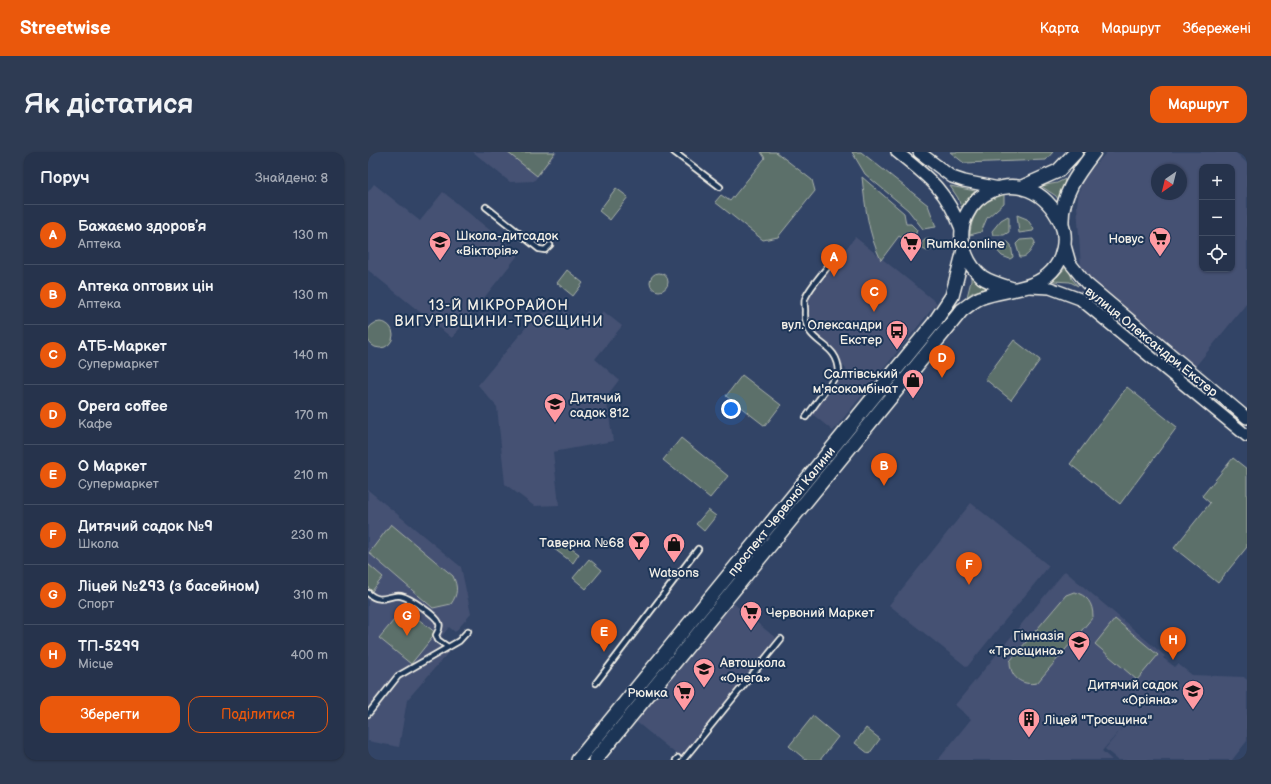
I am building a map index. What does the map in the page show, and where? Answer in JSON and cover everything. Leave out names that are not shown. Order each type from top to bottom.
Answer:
[{"type":"main road","points":[[1022,187],[1058,171],[1076,152]]},
{"type":"main road","points":[[1062,227],[1050,203],[1032,190],[1022,187],[999,188],[986,194],[974,204],[966,217],[962,231],[964,250],[971,265],[982,276],[991,282],[1013,289],[1030,286],[1041,281],[1053,270],[1061,256],[1064,241],[1062,227],[1064,202],[1072,184],[1094,152]]},
{"type":"main road","name":"проспект Червоної Калини","points":[[581,756],[934,323],[952,296],[964,250]]},
{"type":"main road","name":"проспект Червоної Калини","points":[[595,760],[962,310],[979,298],[1013,289]]},
{"type":"main road","points":[[569,760],[581,756]]},
{"type":"street","points":[[897,152],[923,173],[938,188],[952,206],[962,231]]},
{"type":"street","points":[[919,152],[952,177],[999,188]]},
{"type":"street","name":"вулиця Олександри Екстер","points":[[1064,241],[1070,263],[1086,283],[1247,418]]},
{"type":"street","name":"вулиця Олександри Екстер","points":[[1030,286],[1050,288],[1080,299],[1247,436]]},
{"type":"lane","points":[[674,152],[720,187]]},
{"type":"lane","points":[[486,207],[539,249],[545,250],[550,245]]},
{"type":"lane","points":[[806,417],[839,372],[836,358],[830,350],[808,334],[804,317],[805,298],[837,256]]},
{"type":"lane","points":[[596,683],[698,549]]},
{"type":"lane","points":[[368,593],[382,600],[400,596],[414,601],[439,621],[440,627],[436,635],[438,640],[448,647]]},
{"type":"lane","points":[[368,714],[398,676],[459,641],[468,631]]},
{"type":"lane","points":[[683,760],[781,639]]},
{"type":"shaded area","points":[[473,152],[557,152],[534,181],[510,182]]},
{"type":"shaded area","points":[[1107,152],[1235,152],[1247,163],[1247,303],[1195,367],[1089,280],[1081,268],[1077,205],[1082,182]]},
{"type":"shaded area","name":"Школа-дитсадок «Вікторія»","points":[[374,184],[420,221],[443,192],[519,254],[452,338],[368,270],[368,192]]},
{"type":"shaded area","points":[[855,237],[937,303],[833,431],[811,413],[847,370],[836,358],[832,348],[811,332],[807,315],[809,298]]},
{"type":"shaded area","name":"Дитячий садок 812","points":[[565,311],[578,321],[587,311],[597,319],[603,311],[622,326],[595,359],[619,380],[606,397],[613,441],[553,452],[559,505],[534,506],[505,484],[497,407],[478,385],[537,314],[549,312],[559,319]]},
{"type":"shaded area","points":[[368,490],[461,567],[471,614],[455,632],[449,627],[441,637],[453,647],[407,700],[399,747],[368,741]]},
{"type":"shaded area","points":[[971,503],[1049,566],[967,667],[889,605]]},
{"type":"shaded area","name":"Гімназія «Троєщина»","points":[[1065,571],[1165,656],[1163,658],[1175,667],[1178,664],[1192,675],[1244,677],[1247,680],[1247,741],[1232,760],[1118,760],[1105,749],[1129,720],[1102,751],[1112,760],[938,760],[971,719],[955,705]]},
{"type":"shaded area","points":[[733,603],[777,639],[681,758],[635,721]]},
{"type":"green space","points":[[507,152],[555,152],[537,176]]},
{"type":"green space","points":[[761,152],[776,152],[812,180],[815,191],[778,237],[763,240],[715,202],[721,195],[730,201],[765,158]]},
{"type":"green space","points":[[852,152],[861,152],[928,205],[936,227],[923,229],[908,210],[865,174]]},
{"type":"green space","points":[[950,152],[1053,152],[1046,160],[964,163]]},
{"type":"green space","points":[[862,177],[904,213],[906,224],[911,224],[917,230],[915,236],[910,241],[899,236],[881,260],[870,230]]},
{"type":"green space","points":[[1065,179],[1061,204],[1056,196],[1041,186],[1057,183]]},
{"type":"green space","points":[[950,186],[975,191],[961,207],[958,198]]},
{"type":"green space","points":[[616,188],[628,197],[610,220],[599,211]]},
{"type":"green space","points":[[1004,194],[1004,203],[987,218],[981,232],[970,235],[973,220],[980,208],[990,200]]},
{"type":"green space","points":[[1017,215],[1027,219],[1034,229],[1033,231],[1019,233]]},
{"type":"green space","points":[[1008,216],[1009,232],[1004,235],[993,235],[992,231],[1001,220]]},
{"type":"green space","points":[[928,239],[932,241],[934,245],[932,249],[928,251],[924,249],[922,245],[924,241]]},
{"type":"green space","points":[[1033,239],[1035,242],[1033,247],[1025,256],[1020,257],[1016,244],[1020,240]]},
{"type":"green space","points":[[1008,242],[1011,245],[1013,257],[1010,259],[1002,256],[993,246],[995,243]]},
{"type":"green space","points":[[1068,265],[1072,279],[1078,286],[1070,282],[1053,281]]},
{"type":"green space","points":[[567,270],[583,283],[573,296],[557,283]]},
{"type":"green space","points":[[971,272],[989,288],[973,292],[967,297],[971,281]]},
{"type":"green space","points":[[659,273],[665,276],[668,282],[665,288],[659,291],[653,288],[650,282],[653,276]]},
{"type":"green space","points":[[380,322],[389,326],[393,335],[389,344],[380,348],[371,344],[367,335],[371,326]]},
{"type":"green space","points":[[1014,340],[1040,360],[1011,400],[985,379]]},
{"type":"green space","points":[[742,375],[781,405],[765,426],[726,396]]},
{"type":"green space","points":[[1127,387],[1177,427],[1120,504],[1070,464]]},
{"type":"green space","points":[[681,438],[728,476],[710,498],[663,460]]},
{"type":"green space","points":[[1233,458],[1247,469],[1247,547],[1218,583],[1174,548],[1210,503],[1202,496]]},
{"type":"green space","points":[[708,510],[716,516],[704,531],[696,524]]},
{"type":"green space","points":[[391,524],[453,576],[456,584],[456,590],[455,597],[451,604],[433,608],[369,553]]},
{"type":"green space","points":[[559,540],[579,554],[573,563],[553,548]]},
{"type":"green space","points":[[589,559],[602,570],[586,589],[573,578]]},
{"type":"green space","points":[[368,564],[383,577],[372,591],[368,587]]},
{"type":"green space","points":[[1074,592],[1079,593],[1088,600],[1092,608],[1093,617],[1037,683],[1031,684],[1021,682],[1014,676],[1010,661],[1066,595]]},
{"type":"green space","points":[[404,608],[436,633],[411,664],[379,638]]},
{"type":"green space","points":[[1115,619],[1158,655],[1137,680],[1095,644]]},
{"type":"green space","points":[[813,716],[838,737],[820,760],[806,760],[789,746]]},
{"type":"green space","points":[[866,728],[880,739],[869,754],[855,743]]},
{"type":"place","name":"Новус","points":[[1160,258]]},
{"type":"place","name":"Школа-дитсадок «Вікторія»","points":[[440,262]]},
{"type":"place","name":"Rumka.online","points":[[911,262]]},
{"type":"place","name":"Бажаємо здоровʼя","points":[[834,277]]},
{"type":"place","name":"АТБ-Маркет","points":[[874,312]]},
{"type":"place","name":"вул. Олександри Екстер","points":[[897,350]]},
{"type":"place","name":"Opera coffee","points":[[942,378]]},
{"type":"place","name":"Салтівський м'ясокомбінат","points":[[913,400]]},
{"type":"place","name":"Дитячий садок 812","points":[[555,424]]},
{"type":"place","name":"Аптека оптових цін","points":[[884,486]]},
{"type":"place","name":"Таверна №68","points":[[639,562]]},
{"type":"place","name":"Watsons","points":[[674,564]]},
{"type":"place","name":"Дитячий садок №9","points":[[969,585]]},
{"type":"place","name":"Червоний Маркет","points":[[751,632]]},
{"type":"place","name":"Ліцей №293 (з басейном)","points":[[407,636]]},
{"type":"place","name":"О Маркет","points":[[604,652]]},
{"type":"place","name":"ТП-5299","points":[[1173,660]]},
{"type":"place","name":"Гімназія «Троєщина»","points":[[1079,662]]},
{"type":"place","name":"Автошкола «Онега»","points":[[704,688]]},
{"type":"place","name":"Дитячий садок «Оріяна»","points":[[1193,710]]},
{"type":"place","name":"Рюмка","points":[[684,712]]},
{"type":"place","name":"Ліцей \"Троєщина\"","points":[[1029,738]]},
{"type":"district","name":"13-Й МІКРОРАЙОН ВИГУРІВЩИНИ-ТРОЄЩИНИ","points":[[499,314]]}]
